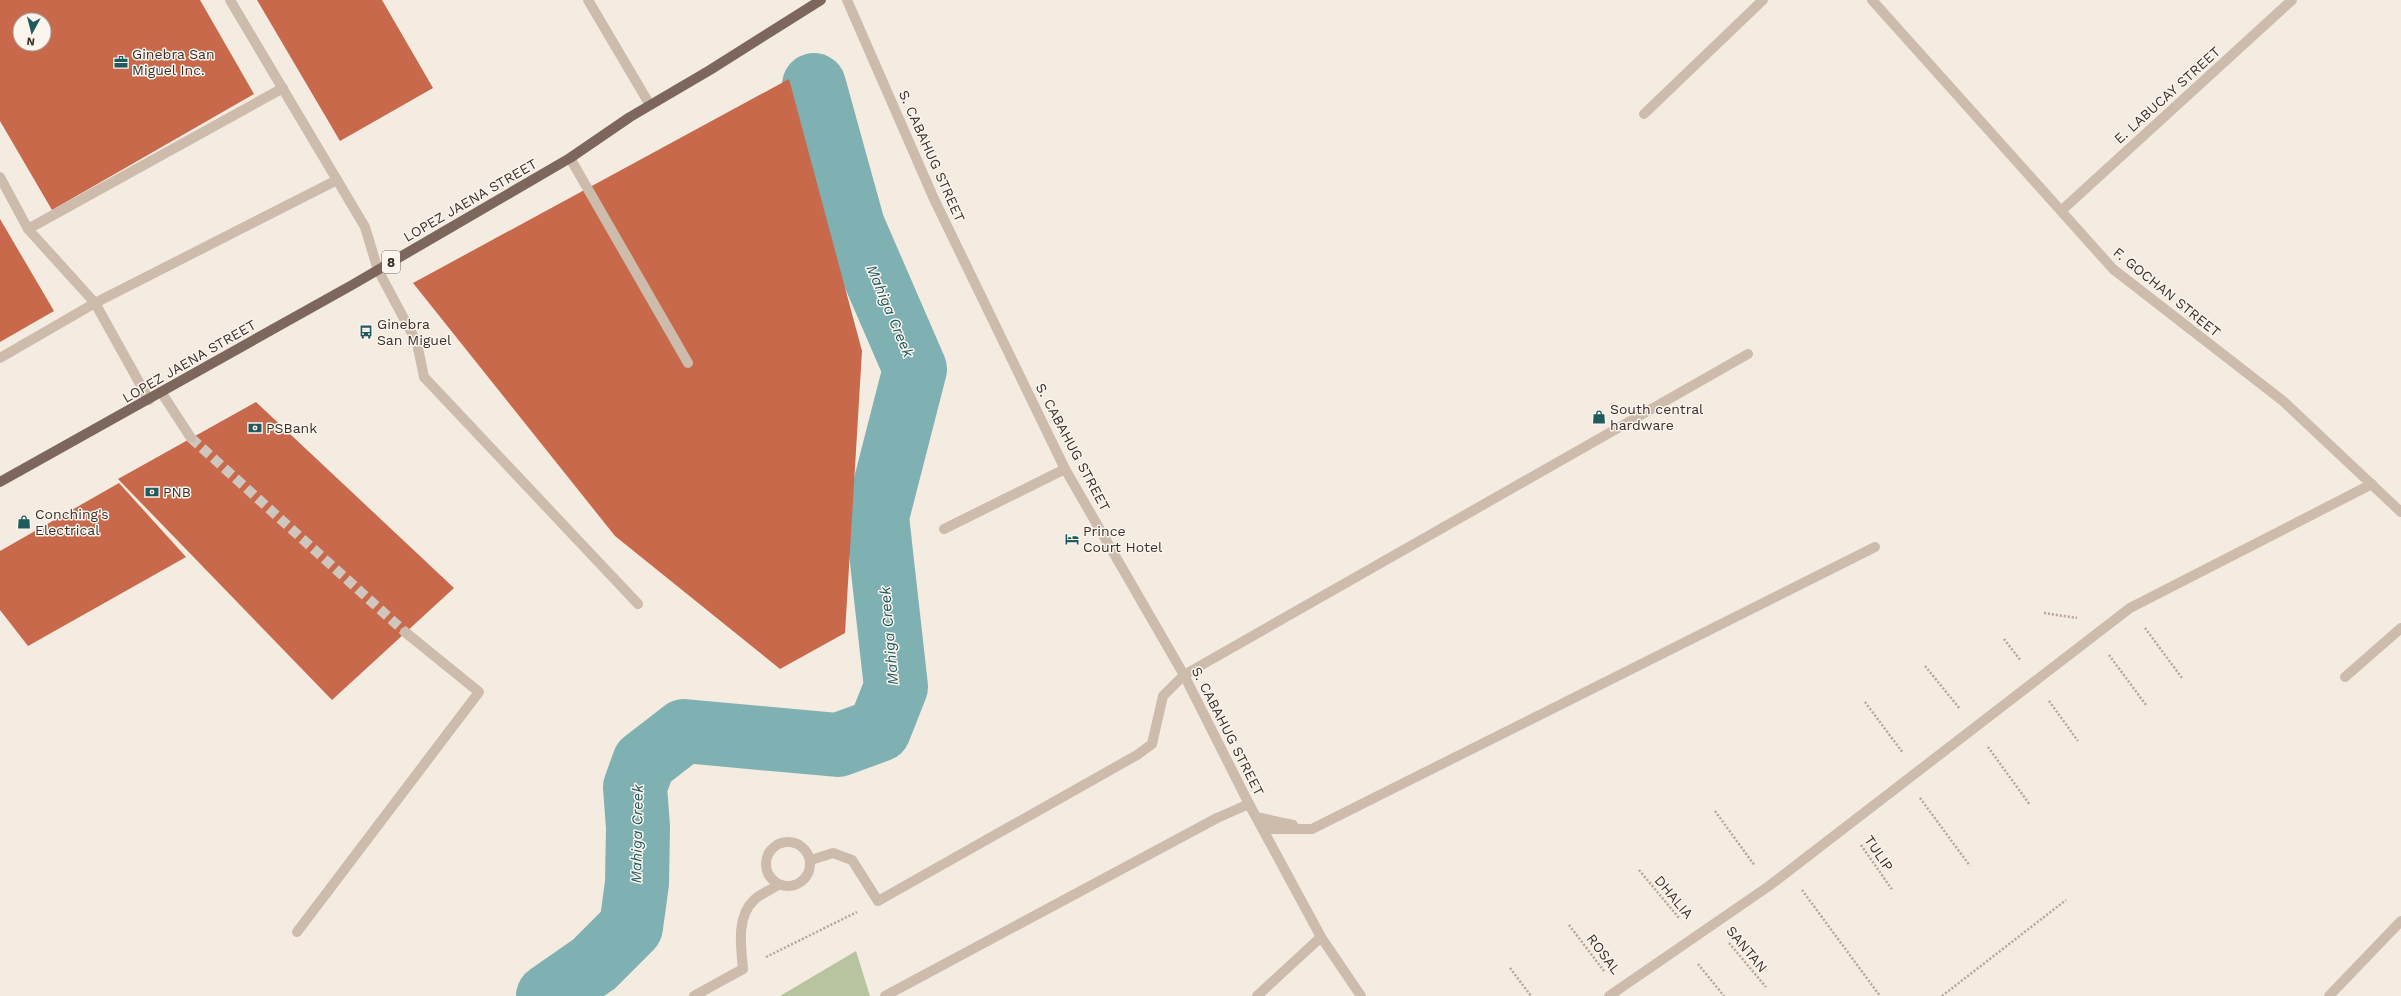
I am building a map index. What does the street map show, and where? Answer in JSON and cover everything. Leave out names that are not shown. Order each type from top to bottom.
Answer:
[{"type":"main road","name":"LOPEZ JAENA STREET","points":[[0,482],[149,400],[378,270],[570,158],[650,105],[818,2]]},
{"type":"street","points":[[230,0],[365,227],[378,270],[417,344],[424,377],[638,604]]},
{"type":"street","points":[[588,0],[650,105]]},
{"type":"street","name":"S. CABAHUG STREET","points":[[847,0],[934,199],[1065,469],[1184,675],[1249,804],[1264,829],[1321,937],[1362,996]]},
{"type":"street","points":[[1644,114],[1763,0]]},
{"type":"street","name":"F. GOCHAN STREET","points":[[1872,0],[2113,269],[2283,400],[2401,512]]},
{"type":"street","name":"E. LABUCAY STREET","points":[[2061,211],[2292,0]]},
{"type":"street","points":[[28,229],[283,88]]},
{"type":"street","points":[[570,158],[688,363]]},
{"type":"street","points":[[0,177],[28,229],[94,303],[149,400]]},
{"type":"street","points":[[0,358],[94,303],[337,180]]},
{"type":"street","points":[[811,860],[833,853],[852,860],[878,901],[1137,755],[1152,744],[1163,696],[1184,675],[1748,354]]},
{"type":"street","points":[[161,392],[191,438]]},
{"type":"street","points":[[944,529],[1065,469]]},
{"type":"street","points":[[1610,996],[1769,886],[1849,826],[2130,608],[2372,484]]},
{"type":"street","points":[[1264,829],[1312,829],[1875,547]]},
{"type":"street","points":[[2345,676],[2401,628]]},
{"type":"street","points":[[297,932],[479,692],[405,632]]},
{"type":"street","points":[[885,996],[1217,818],[1249,804]]},
{"type":"street","points":[[1256,816],[1312,829]]},
{"type":"street","points":[[785,842],[796,843],[806,849],[811,860],[810,872],[803,882],[791,887],[778,885],[769,877],[765,867],[767,855],[774,846],[785,842]]},
{"type":"street","points":[[694,996],[743,969],[740,938],[745,910],[754,899],[778,885]]},
{"type":"street","points":[[2329,996],[2401,921]]},
{"type":"street","points":[[1257,996],[1321,937]]},
{"type":"path","points":[[2130,608],[2182,678]]},
{"type":"path","points":[[1715,811],[1769,886]]},
{"type":"path","name":"TULIP","points":[[1849,826],[1893,891]]},
{"type":"path","name":"DHALIA","points":[[1639,870],[1694,937]]},
{"type":"path","points":[[1789,871],[1880,996]]},
{"type":"path","points":[[1942,996],[2066,900]]},
{"type":"path","points":[[743,969],[878,901]]},
{"type":"path","name":"SANTAN","points":[[1714,924],[1766,987]]},
{"type":"path","name":"ROSAL","points":[[1569,925],[1618,990]]},
{"type":"path","points":[[1684,945],[1724,996]]},
{"type":"path","points":[[1510,968],[1531,996]]},
{"type":"green space","points":[[856,951],[870,996],[780,996]]},
{"type":"building","points":[[0,0],[200,0],[254,94],[52,210],[0,121]]},
{"type":"building","points":[[257,0],[382,0],[433,88],[340,141]]},
{"type":"building","points":[[789,79],[862,351],[845,633],[780,669],[615,536],[413,283]]},
{"type":"building","points":[[0,219],[54,311],[0,342]]},
{"type":"building","points":[[256,402],[454,588],[332,700],[118,479]]},
{"type":"building","points":[[119,483],[186,557],[28,646],[0,610],[0,551]]},
{"type":"waterway","name":"Mahiga Creek","points":[[548,996],[594,964],[631,927],[637,883],[638,827],[635,787],[644,762],[684,731],[838,745],[879,730],[896,687],[877,517],[915,369],[853,226],[814,85]]},
{"type":"tunnel","points":[[191,438],[405,632]]},
{"type":"place","name":"Ginebra San Miguel Inc.","points":[[121,62]]},
{"type":"place","name":"Ginebra San Miguel","points":[[366,332]]},
{"type":"place","name":"South central hardware","points":[[1599,417]]},
{"type":"place","name":"PSBank","points":[[255,428]]},
{"type":"place","name":"PNB","points":[[152,492]]},
{"type":"place","name":"Conching's Electrical","points":[[24,522]]},
{"type":"place","name":"Prince Court Hotel","points":[[1072,539]]}]
